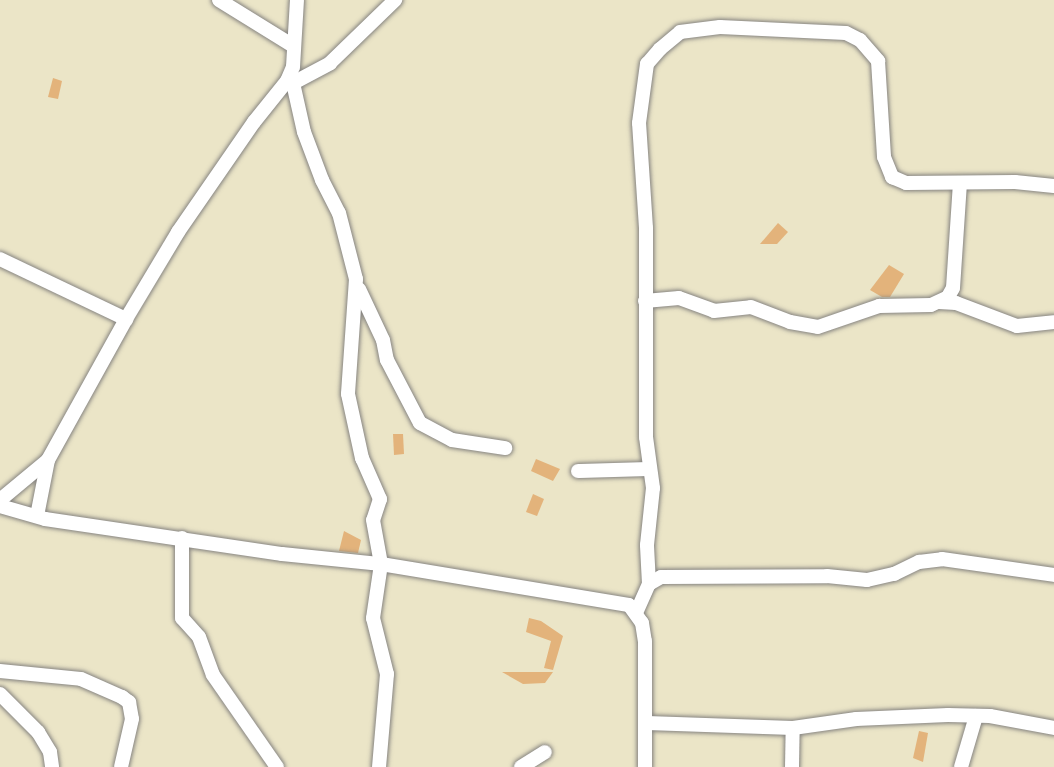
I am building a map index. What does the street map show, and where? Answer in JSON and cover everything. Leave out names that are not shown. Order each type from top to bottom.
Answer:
[{"type":"street","points":[[219,0],[292,45]]},
{"type":"street","points":[[297,0],[292,45],[292,78],[304,132],[322,180],[339,213],[357,286],[380,333],[402,392],[420,423],[452,440],[505,448]]},
{"type":"street","points":[[0,522],[3,505],[48,460],[126,319],[178,232],[292,78],[330,63],[395,0]]},
{"type":"street","points":[[636,613],[649,584],[647,545],[654,506],[650,470],[645,301],[646,228],[639,123],[641,87],[647,64],[680,32],[746,25],[846,33],[861,40],[879,61],[885,124],[883,146],[892,177],[906,183],[1015,182],[1054,186]]},
{"type":"street","points":[[939,302],[948,297],[953,288],[960,183]]},
{"type":"street","points":[[0,259],[126,319]]},
{"type":"street","points":[[357,286],[348,394],[362,458],[380,499],[373,520],[381,564],[373,618],[387,674],[379,767]]},
{"type":"street","points":[[645,301],[669,297],[714,310],[751,308],[790,322],[818,327],[879,306],[939,302],[956,303],[1017,326],[1054,322]]},
{"type":"street","points":[[37,516],[48,460]]},
{"type":"street","points":[[579,471],[650,470]]},
{"type":"street","points":[[3,505],[37,516],[381,564],[629,605],[636,613],[645,641],[647,723],[645,767]]},
{"type":"street","points":[[182,538],[182,618],[199,637],[213,675],[277,767]]},
{"type":"street","points":[[649,584],[661,577],[700,575],[867,580],[894,574],[919,562],[942,559],[1054,575]]},
{"type":"street","points":[[0,671],[81,679],[123,696],[129,702],[132,718],[121,767]]},
{"type":"street","points":[[0,694],[38,732],[51,752],[52,767]]},
{"type":"street","points":[[647,723],[793,728],[856,718],[976,716],[1054,728]]},
{"type":"street","points":[[961,767],[976,716]]},
{"type":"street","points":[[792,767],[793,728]]},
{"type":"street","points":[[521,767],[545,752]]},
{"type":"building","points":[[53,78],[62,81],[58,99],[48,97]]},
{"type":"building","points":[[778,223],[788,232],[777,244],[760,244]]},
{"type":"building","points":[[889,265],[904,274],[890,297],[882,297],[870,290]]},
{"type":"building","points":[[393,434],[403,434],[404,454],[394,455]]},
{"type":"building","points":[[536,459],[560,469],[553,481],[531,471]]},
{"type":"building","points":[[533,494],[544,499],[537,516],[526,512]]},
{"type":"building","points":[[344,531],[361,540],[358,553],[339,551]]},
{"type":"building","points":[[529,618],[541,621],[563,636],[553,670],[544,668],[551,641],[526,632]]},
{"type":"building","points":[[502,672],[553,672],[545,683],[523,684]]},
{"type":"building","points":[[919,731],[928,733],[923,762],[913,758]]}]
